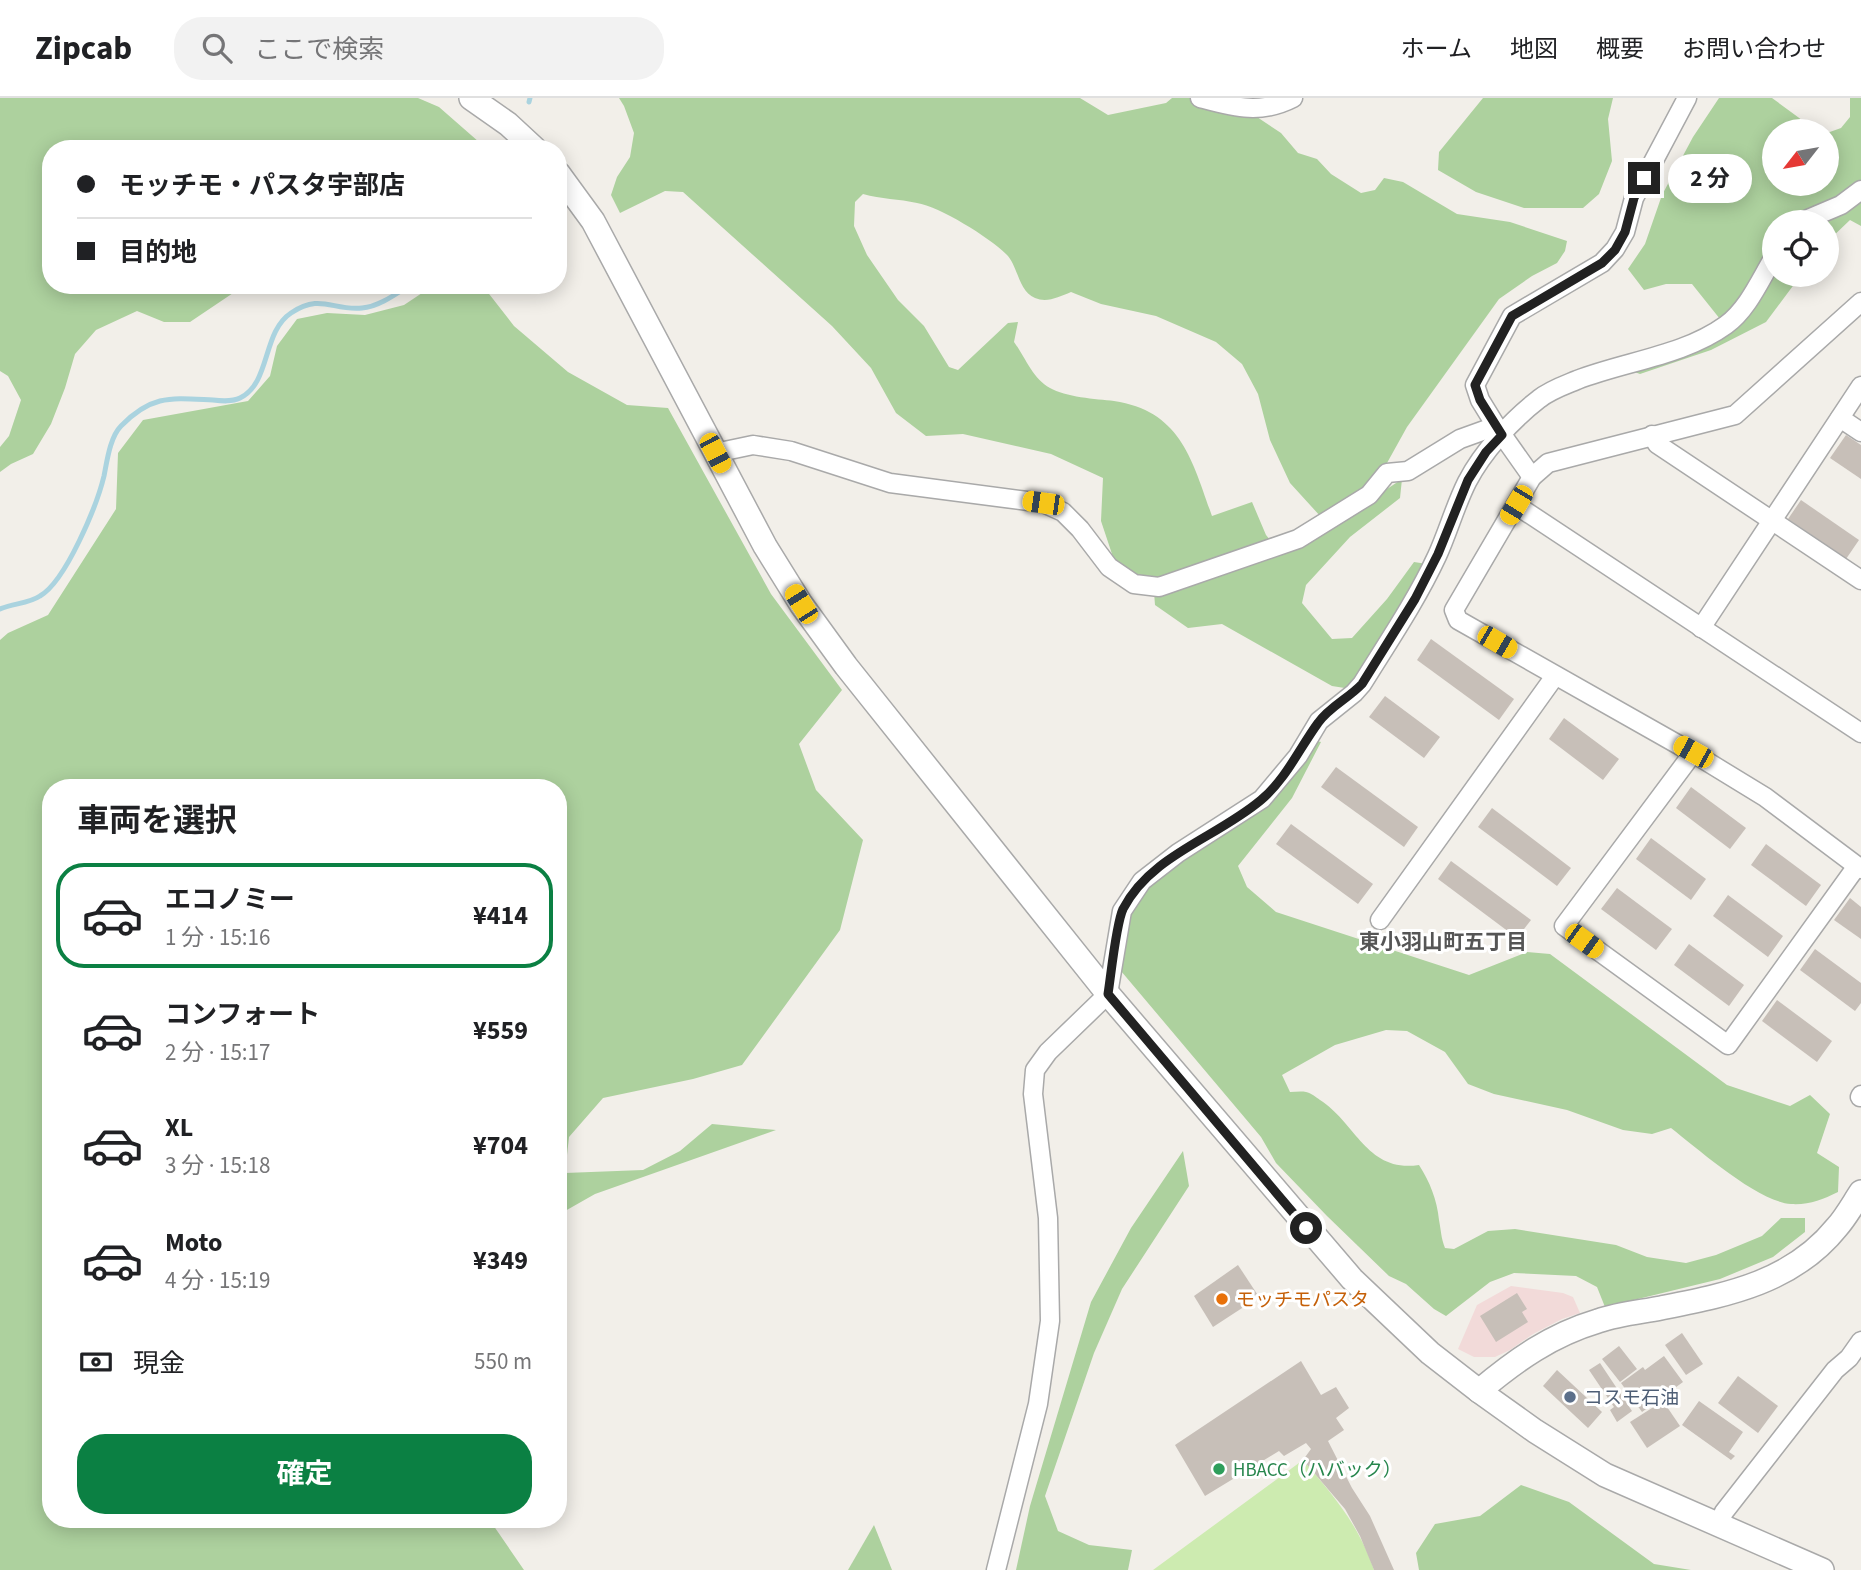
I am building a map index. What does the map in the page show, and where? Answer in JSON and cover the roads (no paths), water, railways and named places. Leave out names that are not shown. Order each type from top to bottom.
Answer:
[{"type":"street","points":[[471,98],[508,124],[525,140]]},
{"type":"street","points":[[1200,98],[1246,109],[1275,107],[1293,98]]},
{"type":"street","points":[[1532,477],[1499,431],[1480,400],[1475,385],[1512,316],[1602,263],[1615,250],[1625,232],[1634,198],[1687,98]]},
{"type":"street","points":[[567,185],[593,221],[765,546],[808,615],[1108,994],[1352,1279],[1421,1345],[1479,1391],[1605,1475],[1822,1570]]},
{"type":"street","points":[[1829,210],[1861,190]]},
{"type":"street","points":[[996,1570],[1038,1404],[1049,1321],[1048,1217],[1033,1094],[1035,1069],[1048,1052],[1108,994],[1122,911],[1142,881],[1178,853],[1262,799],[1298,756],[1319,721],[1362,684],[1415,599],[1438,554],[1468,480],[1499,431],[1559,387],[1595,373],[1689,345],[1727,325],[1748,302],[1762,278]]},
{"type":"street","points":[[1693,752],[1564,926],[1728,1045],[1859,868],[1765,797],[1693,752],[1458,620],[1454,610],[1532,477],[1548,463],[1735,415],[1861,302]]},
{"type":"street","points":[[1702,628],[1861,386]]},
{"type":"street","points":[[1840,418],[1861,432]]},
{"type":"street","points":[[715,453],[752,445],[791,451],[890,483],[1043,503],[1063,512],[1110,567],[1134,584],[1159,587],[1298,539],[1370,495],[1387,473],[1408,471],[1461,439],[1499,431]]},
{"type":"street","points":[[1652,435],[1657,444],[1861,580]]},
{"type":"street","points":[[1516,505],[1861,733]]},
{"type":"street","points":[[1380,920],[1555,676]]},
{"type":"street","points":[[1479,1391],[1532,1349],[1560,1335],[1599,1320],[1741,1291],[1767,1280],[1817,1247],[1836,1228],[1861,1192]]},
{"type":"street","points":[[1718,1525],[1724,1512],[1835,1370],[1849,1358],[1861,1341]]},
{"type":"waterway","points":[[529,102],[530,98]]},
{"type":"waterway","points":[[0,609],[40,596],[60,575],[95,505],[114,436],[132,416],[163,400],[227,401],[240,398],[250,391],[257,381],[275,332],[291,313],[301,307],[319,303],[352,308],[368,307],[396,294]]},
{"type":"place","name":"モッチモパスタ","points":[[1222,1299]]},
{"type":"place","name":"コスモ石油","points":[[1570,1397]]},
{"type":"place","name":"HBACC（ハバック）","points":[[1219,1469]]},
{"type":"district","name":"東小羽山町五丁目","points":[[1443,942]]}]
